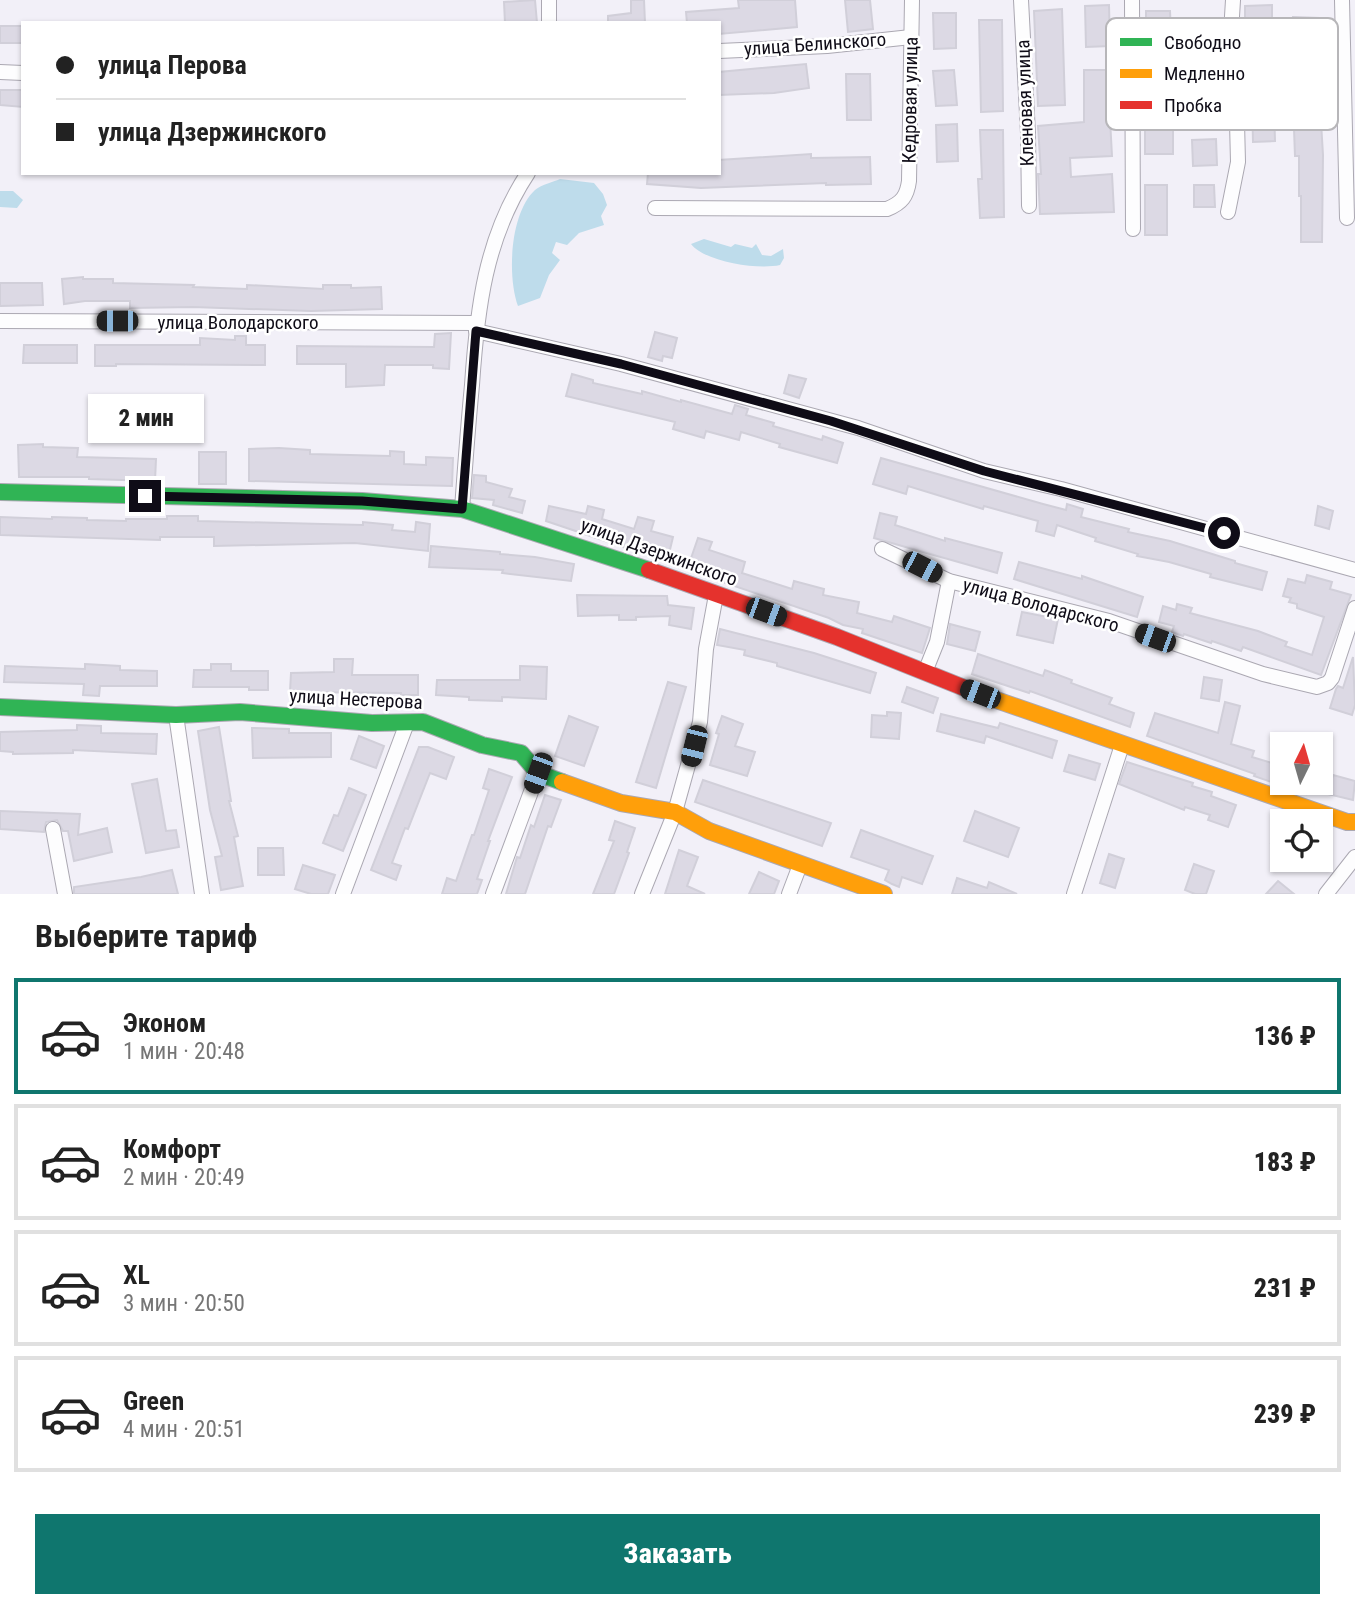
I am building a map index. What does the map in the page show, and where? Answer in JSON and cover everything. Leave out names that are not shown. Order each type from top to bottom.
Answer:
[{"type":"street","points":[[549,0],[549,21]]},
{"type":"street","name":"Кедровая улица","points":[[655,208],[887,209],[904,199],[909,181],[912,0]]},
{"type":"street","name":"Кленовая улица","points":[[1021,0],[1029,206]]},
{"type":"street","points":[[1132,0],[1132,18]]},
{"type":"street","points":[[1232,18],[1233,0]]},
{"type":"street","points":[[1342,0],[1347,218]]},
{"type":"street","name":"улица Белинского","points":[[721,51],[827,46],[911,37]]},
{"type":"street","points":[[0,72],[21,73]]},
{"type":"street","points":[[1133,130],[1133,229]]},
{"type":"street","points":[[1227,212],[1238,162],[1237,130]]},
{"type":"street","points":[[462,509],[476,327],[489,258],[497,233],[527,175]]},
{"type":"street","name":"улица Володарского","points":[[0,321],[476,327],[831,421],[984,471],[1061,489],[1355,569]]},
{"type":"street","name":"улица Дзержинского","points":[[0,492],[362,501],[462,509],[587,548],[837,637],[1122,745],[1347,822],[1355,822]]},
{"type":"street","name":"улица Володарского","points":[[882,549],[949,581],[1109,621],[1263,674],[1317,687],[1328,684],[1332,678],[1355,608]]},
{"type":"street","points":[[925,672],[937,642],[949,581]]},
{"type":"street","points":[[642,894],[675,812],[703,711],[706,649],[716,595]]},
{"type":"street","name":"улица Нестерова","points":[[0,707],[176,715],[240,712],[430,723],[482,745],[521,753],[538,773],[621,803],[675,812],[709,831],[884,894]]},
{"type":"street","points":[[176,715],[202,894]]},
{"type":"street","points":[[343,894],[407,723]]},
{"type":"street","points":[[1074,894],[1122,745]]},
{"type":"street","points":[[493,894],[538,773]]},
{"type":"street","points":[[53,829],[65,894]]},
{"type":"street","points":[[1325,894],[1355,858]]},
{"type":"street","points":[[789,894],[800,865]]},
{"type":"water","points":[[560,179],[594,183],[603,194],[607,205],[601,216],[604,225],[579,233],[567,245],[556,242],[552,253],[560,260],[549,275],[540,298],[518,306],[512,278],[512,262],[520,214],[535,190]]},
{"type":"water","points":[[0,191],[13,191],[23,200],[17,208],[0,207]]},
{"type":"water","points":[[704,239],[731,247],[735,244],[752,248],[756,244],[762,255],[771,256],[783,249],[784,258],[780,265],[770,266],[732,263],[708,256],[691,244]]},
{"type":"building","points":[[535,0],[537,21],[505,21],[504,2]]},
{"type":"building","points":[[631,0],[644,0],[645,21],[608,21],[608,16],[631,13]]},
{"type":"building","points":[[738,0],[795,0],[797,27],[721,34],[721,21],[687,21],[686,12],[739,8]]},
{"type":"building","points":[[845,0],[870,0],[873,29],[848,32]]},
{"type":"building","points":[[1109,5],[1106,46],[1086,47],[1085,6]]},
{"type":"building","points":[[1272,5],[1272,18],[1245,18],[1245,6]]},
{"type":"building","points":[[1062,9],[1065,105],[1038,106],[1034,11]]},
{"type":"building","points":[[1146,11],[1170,11],[1170,18],[1146,18]]},
{"type":"building","points":[[933,13],[956,13],[956,48],[934,49]]},
{"type":"building","points":[[979,20],[1002,20],[1003,111],[981,112]]},
{"type":"building","points":[[0,26],[21,26],[21,43],[0,43]]},
{"type":"building","points":[[806,64],[809,88],[774,93],[721,95],[721,72]]},
{"type":"building","points":[[954,70],[957,105],[936,106],[933,71]]},
{"type":"building","points":[[1084,70],[1106,70],[1106,130],[1111,130],[1112,156],[1070,158],[1071,177],[1112,174],[1114,212],[1040,214],[1038,126],[1084,122]]},
{"type":"building","points":[[846,74],[870,74],[871,120],[847,120]]},
{"type":"building","points":[[0,90],[21,90],[21,107],[0,105]]},
{"type":"building","points":[[957,124],[958,161],[937,162],[936,125]]},
{"type":"building","points":[[980,130],[1003,130],[1004,217],[980,218]]},
{"type":"building","points":[[1145,130],[1173,130],[1173,154],[1145,154]]},
{"type":"building","points":[[1253,130],[1275,130],[1275,141],[1253,142]]},
{"type":"building","points":[[1294,130],[1321,130],[1322,242],[1301,242],[1299,156],[1295,156]]},
{"type":"building","points":[[1216,139],[1217,165],[1193,166],[1192,140]]},
{"type":"building","points":[[811,154],[811,158],[870,157],[871,184],[701,188],[647,184],[648,175],[721,175],[721,160]]},
{"type":"building","points":[[1145,185],[1167,185],[1167,235],[1145,235]]},
{"type":"building","points":[[1194,185],[1214,185],[1215,207],[1194,207]]},
{"type":"building","points":[[62,279],[113,279],[113,283],[247,289],[247,285],[323,289],[323,285],[381,287],[382,309],[311,311],[130,308],[130,301],[64,304]]},
{"type":"building","points":[[0,283],[42,283],[43,305],[0,306]]},
{"type":"building","points":[[655,332],[677,338],[672,358],[663,356],[662,361],[648,357]]},
{"type":"building","points":[[451,333],[449,369],[433,368],[433,365],[385,365],[384,385],[346,387],[346,364],[297,364],[297,346],[434,347],[435,334]]},
{"type":"building","points":[[235,336],[246,336],[246,345],[265,345],[265,365],[95,366],[95,345],[200,345],[200,338],[235,340]]},
{"type":"building","points":[[24,345],[77,345],[77,363],[23,363]]},
{"type":"building","points":[[572,374],[593,380],[593,383],[642,394],[642,391],[732,414],[735,405],[748,409],[746,415],[774,423],[773,426],[843,443],[837,463],[779,447],[780,444],[741,432],[739,440],[706,431],[704,438],[673,429],[675,422],[566,396]]},
{"type":"building","points":[[789,375],[806,379],[799,398],[784,393]]},
{"type":"building","points":[[43,444],[43,447],[78,448],[77,457],[156,459],[155,481],[19,477],[18,445]]},
{"type":"building","points":[[249,449],[310,450],[310,454],[390,456],[390,451],[404,452],[404,464],[426,465],[426,457],[453,458],[452,486],[249,481]]},
{"type":"building","points":[[199,452],[226,452],[226,484],[199,484]]},
{"type":"building","points":[[881,458],[1066,510],[1067,504],[1083,509],[1081,517],[1129,529],[1128,532],[1170,541],[1267,572],[1262,590],[1210,577],[1211,574],[1169,562],[1137,556],[1138,554],[1095,541],[1096,538],[1057,525],[1054,536],[1036,531],[1038,521],[984,506],[983,509],[908,486],[906,494],[873,484]]},
{"type":"building","points":[[474,475],[486,476],[486,482],[512,489],[509,497],[525,501],[522,513],[493,505],[494,500],[472,498]]},
{"type":"building","points":[[549,506],[586,514],[588,506],[604,510],[602,519],[634,529],[638,517],[654,521],[651,531],[673,537],[668,558],[644,554],[546,521]]},
{"type":"building","points":[[1318,506],[1333,511],[1329,529],[1315,525]]},
{"type":"building","points":[[880,513],[897,517],[895,525],[945,541],[945,538],[1002,553],[997,573],[874,538]]},
{"type":"building","points":[[167,516],[198,516],[198,521],[363,525],[363,522],[393,525],[392,530],[415,532],[416,522],[430,524],[428,551],[355,543],[214,546],[214,537],[160,537],[160,540],[0,535],[0,517],[126,521],[167,519]]},
{"type":"building","points":[[698,538],[712,542],[709,550],[745,562],[742,573],[792,589],[794,581],[824,589],[823,595],[859,602],[857,613],[892,622],[894,616],[930,628],[922,653],[862,633],[863,629],[843,625],[708,577],[710,570],[689,564]]},
{"type":"building","points":[[431,546],[500,552],[574,564],[571,581],[502,573],[503,570],[429,567]]},
{"type":"building","points":[[1019,562],[1082,579],[1082,576],[1143,597],[1137,617],[1014,579]]},
{"type":"building","points":[[1307,575],[1332,582],[1330,589],[1351,595],[1321,675],[1243,647],[1241,651],[1212,641],[1211,643],[1184,634],[1183,636],[1172,632],[1174,626],[1159,622],[1163,606],[1176,610],[1177,604],[1192,608],[1190,613],[1258,631],[1287,642],[1285,646],[1312,655],[1324,617],[1297,608],[1297,604],[1289,602],[1291,598],[1283,596],[1288,579],[1305,583]]},
{"type":"building","points":[[577,595],[667,596],[668,605],[694,608],[691,629],[669,625],[670,616],[619,620],[619,615],[578,616]]},
{"type":"building","points":[[1022,612],[1058,619],[1053,643],[1017,635]]},
{"type":"building","points":[[950,624],[980,632],[975,651],[947,644]]},
{"type":"building","points":[[720,629],[814,653],[876,673],[870,693],[744,655],[745,650],[717,645]]},
{"type":"building","points":[[978,654],[1043,676],[1045,670],[1112,698],[1109,704],[1134,713],[1130,727],[1030,691],[1029,693],[972,674]]},
{"type":"building","points":[[1353,657],[1355,705],[1352,715],[1330,708],[1336,689],[1338,686],[1343,688]]},
{"type":"building","points":[[334,659],[353,659],[352,675],[418,675],[418,695],[290,692],[291,673],[334,672]]},
{"type":"building","points":[[85,664],[120,666],[120,670],[157,671],[157,686],[100,686],[99,696],[83,695],[84,684],[4,682],[5,666],[85,669]]},
{"type":"building","points":[[211,664],[231,664],[231,671],[268,671],[268,690],[249,690],[249,687],[193,687],[194,670],[211,670]]},
{"type":"building","points":[[520,666],[547,667],[546,699],[502,697],[502,701],[469,700],[469,697],[436,695],[437,680],[520,680]]},
{"type":"building","points":[[1204,677],[1222,680],[1219,701],[1201,698]]},
{"type":"building","points":[[668,682],[686,687],[656,788],[636,782]]},
{"type":"building","points":[[907,687],[938,698],[933,713],[902,702]]},
{"type":"building","points":[[1225,702],[1240,706],[1231,744],[1254,751],[1252,757],[1270,762],[1270,782],[1147,736],[1155,713],[1218,733]]},
{"type":"building","points":[[887,712],[901,713],[899,739],[871,737],[872,715],[887,716]]},
{"type":"building","points":[[941,714],[998,728],[1000,723],[1057,741],[1052,758],[986,736],[984,743],[937,731]]},
{"type":"building","points":[[569,716],[598,727],[584,766],[555,756]]},
{"type":"building","points":[[722,716],[743,724],[735,746],[755,752],[747,776],[710,765]]},
{"type":"building","points":[[77,725],[101,726],[101,733],[157,734],[156,754],[73,750],[73,753],[13,754],[0,751],[0,732],[77,730]]},
{"type":"building","points":[[219,727],[229,801],[238,836],[234,837],[243,886],[221,890],[215,857],[222,856],[210,810],[198,731]]},
{"type":"building","points":[[252,728],[289,729],[289,733],[331,733],[331,757],[253,758]]},
{"type":"building","points":[[359,736],[384,746],[376,768],[351,759]]},
{"type":"building","points":[[419,747],[428,747],[454,757],[446,779],[430,773],[392,863],[401,866],[396,880],[371,870]]},
{"type":"building","points":[[1069,755],[1100,764],[1095,780],[1064,771]]},
{"type":"building","points":[[1127,762],[1193,783],[1192,786],[1212,792],[1211,796],[1236,805],[1228,827],[1208,820],[1210,815],[1185,807],[1184,810],[1119,784]]},
{"type":"building","points":[[489,769],[512,777],[488,841],[477,879],[482,880],[477,894],[442,894],[447,878],[456,881],[474,835],[489,790],[483,788]]},
{"type":"building","points":[[1334,775],[1355,781],[1353,800],[1332,795]]},
{"type":"building","points":[[157,779],[166,831],[176,830],[179,847],[146,853],[132,784]]},
{"type":"building","points":[[703,780],[831,823],[822,846],[695,802]]},
{"type":"building","points":[[349,788],[366,795],[343,851],[323,843]]},
{"type":"building","points":[[545,795],[561,800],[551,827],[548,826],[525,894],[506,894],[517,857],[520,858],[531,825],[534,827]]},
{"type":"building","points":[[0,811],[80,814],[78,835],[107,828],[112,852],[74,861],[68,831],[63,831],[57,820],[46,822],[44,832],[0,829]]},
{"type":"building","points":[[975,811],[1019,828],[1008,857],[964,841]]},
{"type":"building","points":[[615,821],[635,828],[627,852],[629,853],[614,894],[593,894],[614,841],[609,840]]},
{"type":"building","points":[[861,830],[933,856],[922,884],[902,877],[899,887],[885,880],[889,870],[851,857]]},
{"type":"building","points":[[258,848],[283,848],[284,875],[258,875]]},
{"type":"building","points":[[679,850],[698,857],[687,886],[705,894],[665,894]]},
{"type":"building","points":[[1109,854],[1124,859],[1115,888],[1100,883]]},
{"type":"building","points":[[1194,864],[1214,871],[1206,894],[1185,890]]},
{"type":"building","points":[[303,865],[335,875],[328,894],[311,894],[295,889]]},
{"type":"building","points":[[172,870],[178,894],[74,894],[74,887]]},
{"type":"building","points":[[759,872],[779,881],[774,894],[749,894]]},
{"type":"building","points":[[957,878],[987,888],[989,882],[1017,894],[952,894]]},
{"type":"building","points":[[1278,881],[1294,894],[1266,894]]},
{"type":"traffic: fast","points":[[0,492],[362,501],[462,509],[649,570]]},
{"type":"traffic: fast","points":[[0,707],[176,715],[240,712],[372,723],[423,722],[482,745],[521,753],[538,773],[562,782]]},
{"type":"traffic: slow","points":[[982,695],[1347,822],[1355,822]]},
{"type":"traffic: slow","points":[[562,782],[621,803],[675,812],[709,831],[884,894]]},
{"type":"traffic: jam","points":[[649,570],[837,637],[982,695]]},
{"type":"route","points":[[145,496],[362,501],[462,509],[476,331],[621,364],[858,428],[1004,477],[1061,489],[1224,533]]}]
